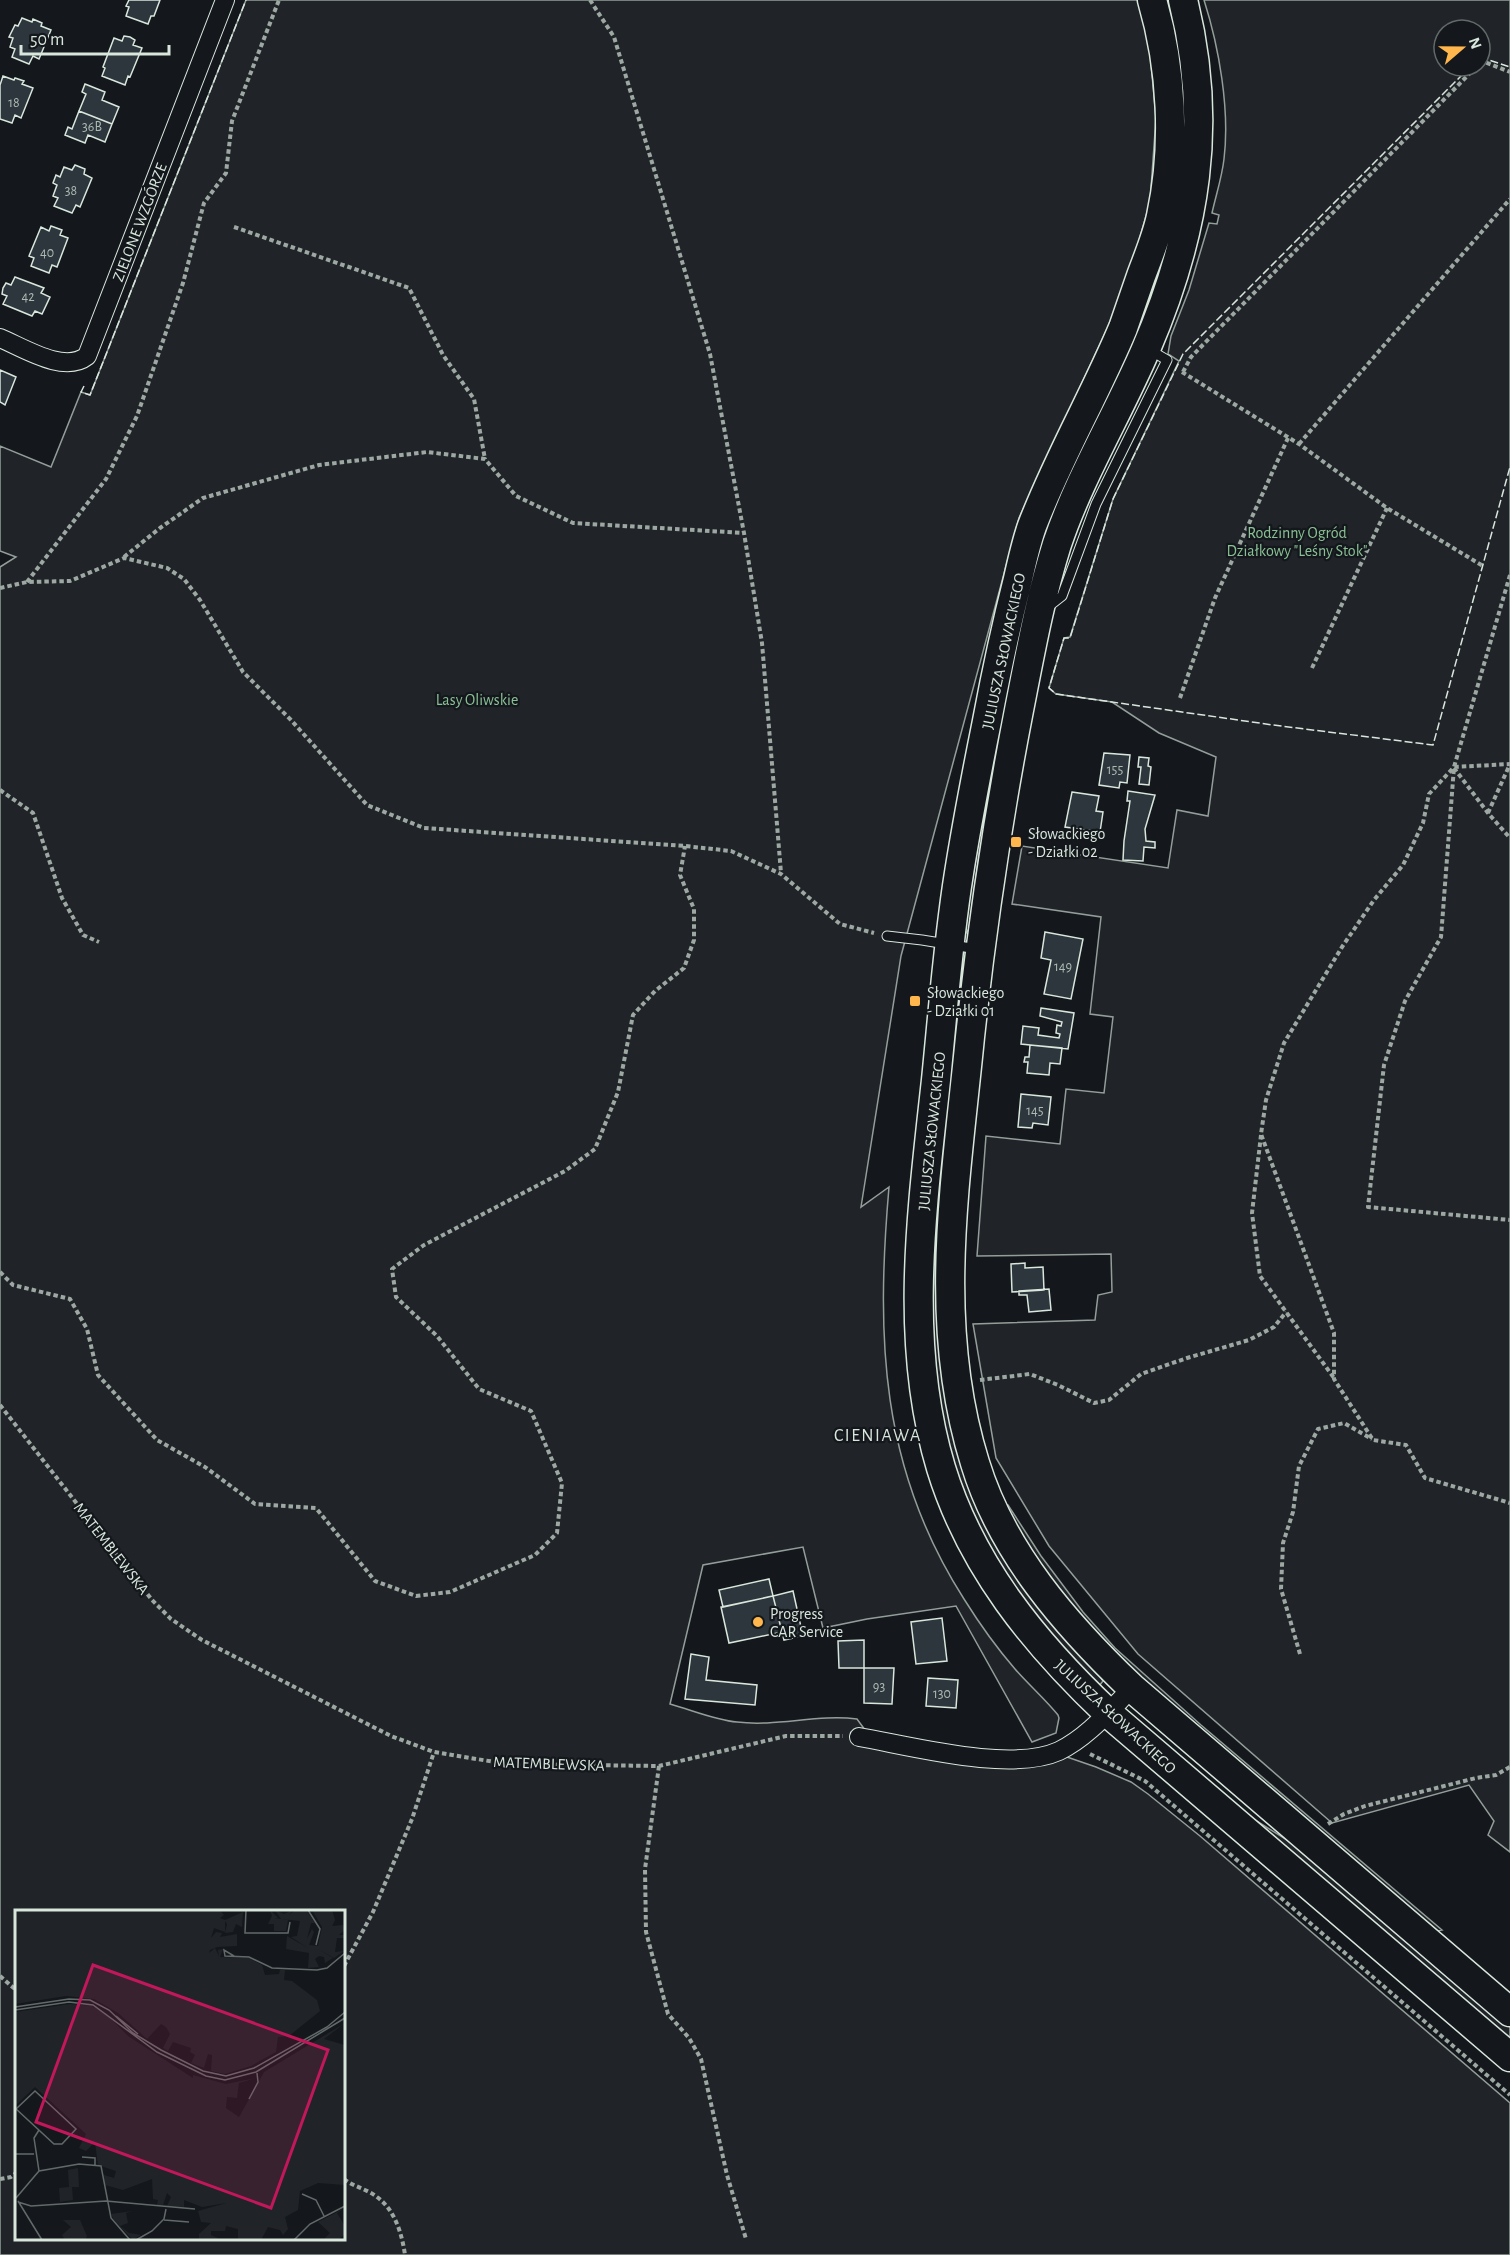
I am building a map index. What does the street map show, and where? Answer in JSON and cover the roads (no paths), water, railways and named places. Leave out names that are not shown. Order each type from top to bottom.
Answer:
[{"type":"main road","name":"JULIUSZA SŁOWACKIEGO","points":[[1152,0],[1165,62],[1170,122],[1161,218],[1123,327],[1070,438],[1030,530],[1006,626],[974,784],[959,873],[924,1205],[917,1300],[920,1360],[928,1414],[942,1470],[963,1522],[988,1571],[1015,1613],[1059,1665],[1108,1713],[1510,2058]]},
{"type":"main road","name":"JULIUSZA SŁOWACKIEGO","points":[[1183,0],[1190,28],[1197,79],[1198,161],[1193,199],[1157,354],[1070,509],[1047,577],[1002,794],[979,950],[954,1198],[949,1322],[954,1374],[963,1422],[976,1469],[998,1518],[1018,1554],[1054,1605],[1098,1655],[1132,1688],[1510,2012]]},
{"type":"street","name":"ZIELONE WZGÓRZE","points":[[0,338],[63,363],[74,362],[87,356],[225,0]]},
{"type":"street","points":[[859,1737],[978,1758],[1023,1759],[1057,1752],[1077,1741],[1132,1688]]},
{"type":"lane","points":[[887,936],[979,950]]},
{"type":"place","name":"Słowackiego - Działki 02","points":[[1016,842]]},
{"type":"place","name":"Słowackiego - Działki 01","points":[[915,1001]]},
{"type":"place","name":"Progress CAR Service","points":[[758,1622]]},
{"type":"district","name":"CIENIAWA","points":[[878,1435]]},
{"type":"park label","name":"Rodzinny Ogród Działkowy \"Leśny Stok\"","points":[[1297,541]]},
{"type":"park label","name":"Lasy Oliwskie","points":[[477,699]]}]
